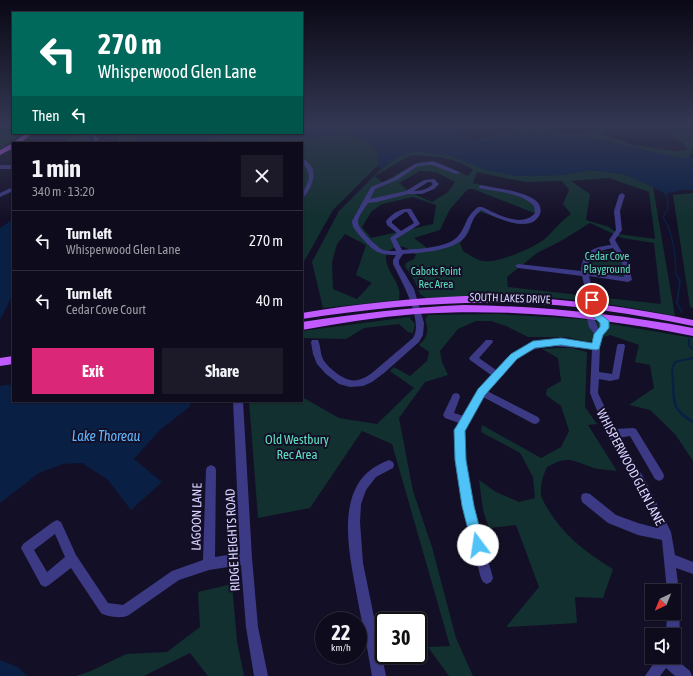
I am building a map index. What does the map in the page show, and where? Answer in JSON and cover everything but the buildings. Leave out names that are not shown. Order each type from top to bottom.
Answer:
[{"type":"main road","name":"SOUTH LAKES DRIVE","points":[[303,326],[374,315],[415,306]]},
{"type":"main road","name":"SOUTH LAKES DRIVE","points":[[303,316],[415,306],[650,314],[693,323]]},
{"type":"main road","name":"SOUTH LAKES DRIVE","points":[[595,311],[693,332]]},
{"type":"main road","points":[[0,362],[12,360]]},
{"type":"main road","points":[[0,369],[12,367]]},
{"type":"street","points":[[303,161],[310,168],[312,182],[303,195]]},
{"type":"street","points":[[458,173],[433,163],[421,163],[395,179],[373,188],[355,221],[356,228],[373,247],[383,252],[400,253],[452,244],[463,236],[470,215],[480,208],[509,220],[519,222],[527,222],[537,214],[537,206],[526,198],[481,187]]},
{"type":"street","points":[[1,170],[12,167]]},
{"type":"street","points":[[0,195],[12,189]]},
{"type":"street","points":[[366,201],[377,200],[408,192]]},
{"type":"street","points":[[518,266],[585,273],[628,280],[625,262],[612,240],[620,230],[617,211],[622,195]]},
{"type":"street","points":[[400,233],[393,238],[400,253]]},
{"type":"street","points":[[595,311],[585,273],[585,262],[589,255],[597,249],[615,246]]},
{"type":"street","points":[[316,342],[321,365],[343,382],[355,385],[362,384],[372,379],[416,340],[421,330],[415,306],[406,281],[396,264],[396,260],[400,253]]},
{"type":"street","name":"WHISPERWOOD GLEN LANE","points":[[595,311],[591,319],[593,327],[599,334],[596,347],[594,394],[612,434],[640,482],[667,536],[672,584]]},
{"type":"street","points":[[489,342],[472,358],[497,375]]},
{"type":"street","points":[[488,578],[468,506],[460,460],[460,430],[464,421],[481,392],[514,356],[533,345],[561,342],[596,347]]},
{"type":"street","points":[[596,375],[610,378],[616,376],[621,346]]},
{"type":"street","points":[[481,392],[535,420]]},
{"type":"street","points":[[456,397],[448,415],[464,421]]},
{"type":"street","name":"RIDGE HEIGHTS ROAD","points":[[238,402],[246,558],[252,627],[261,676]]},
{"type":"street","points":[[612,434],[633,432],[659,476]]},
{"type":"street","points":[[379,676],[356,552],[354,528],[355,513],[363,485],[373,472],[389,464]]},
{"type":"street","name":"LAGOON LANE","points":[[209,564],[211,470]]},
{"type":"street","points":[[586,498],[612,520],[638,530],[667,536]]},
{"type":"street","points":[[72,559],[105,609],[125,611],[176,575],[209,564],[246,558]]},
{"type":"street","points":[[669,559],[693,568]]},
{"type":"street","points":[[652,676],[661,664]]},
{"type":"street","points":[[672,664],[685,676]]},
{"type":"green space","points":[[303,157],[378,157],[379,164],[333,210],[303,263]]},
{"type":"green space","name":"Cabots Point Rec Area","points":[[399,157],[408,157],[375,176],[382,182],[415,164],[422,162],[435,162],[468,176],[473,170],[459,162],[430,157],[453,157],[516,176],[563,175],[590,170],[624,174],[653,187],[675,316],[587,301],[557,298],[508,296],[426,298],[420,294],[415,282],[405,266],[406,263],[414,259],[416,255],[403,247],[394,248],[388,252],[386,256],[388,268],[399,290],[399,300],[323,308],[312,262],[339,211],[381,169]],"holes":[[[420,171],[436,172],[455,182],[448,192],[432,202],[410,192],[399,183]],[[477,172],[525,182],[562,181],[569,190],[563,204],[571,214],[546,238],[533,246],[506,258],[482,261],[463,251],[460,243],[469,232],[474,216],[481,212],[506,221],[524,224],[531,223],[537,218],[541,210],[537,204],[521,195],[473,183]],[[609,178],[649,192],[655,239],[618,234],[609,227],[586,220],[590,194],[571,181]],[[468,189],[473,189],[537,214],[527,221],[509,220],[480,208],[452,244],[427,248],[414,238],[440,230],[450,209]],[[413,197],[436,205],[433,224],[371,238],[362,227],[372,211],[382,204]],[[590,223],[622,238],[654,243],[661,304],[508,287],[507,277],[537,253],[561,241]],[[345,234],[366,245],[356,275],[372,283],[357,299],[333,289],[332,262],[337,244]]]},
{"type":"green space","points":[[674,157],[690,157],[689,158]]},
{"type":"green space","points":[[693,193],[693,308],[690,307],[673,195]]},
{"type":"green space","name":"Cedar Cove Playground","points":[[604,251],[615,252],[622,263],[624,277],[588,271],[588,262]]},
{"type":"green space","name":"Old Westbury Rec Area","points":[[497,314],[582,319],[693,338],[693,461],[675,434],[650,410],[629,405],[654,388],[650,365],[635,362],[639,345],[610,335],[588,342],[567,337],[528,337],[506,326],[491,321],[476,321],[458,329],[440,351],[442,362],[448,375],[425,382],[399,418],[413,491],[432,547],[456,638],[473,676],[449,676],[428,647],[450,646],[392,444],[362,431],[310,508],[258,518],[249,402],[303,402],[303,398],[339,418],[377,424],[414,388],[390,371],[394,367],[410,376],[427,361],[429,352],[419,345],[427,334],[425,319],[428,315]]},
{"type":"green space","points":[[409,317],[415,324],[413,333],[408,332],[399,324],[364,328],[346,339],[303,338],[303,331]]},
{"type":"green space","points":[[572,348],[587,352],[585,407],[597,424],[588,425],[617,471],[598,469],[573,460],[555,463],[547,467],[543,477],[541,484],[542,497],[552,516],[567,534],[593,556],[613,569],[603,598],[575,597],[577,623],[506,627],[539,587],[516,525],[489,528],[483,510],[479,480],[496,492],[519,502],[535,498],[533,477],[520,453],[481,432],[482,425],[541,458],[561,447],[569,431],[561,406],[546,395],[547,389],[561,381],[558,358],[542,349]]},
{"type":"green space","points":[[232,584],[237,641],[244,676],[208,676],[190,653],[144,676],[76,676],[91,671],[126,654],[167,652],[200,627],[198,592]]},
{"type":"water","points":[[378,157],[399,157],[381,169]]},
{"type":"water","points":[[452,157],[674,157],[693,158],[693,190],[682,190],[665,194],[624,174],[590,170],[563,175],[516,176],[486,170]]},
{"type":"water","points":[[12,220],[12,296],[0,320],[0,228]]},
{"type":"water","name":"Lake Thoreau","points":[[12,384],[12,402],[192,402],[189,407],[159,431],[134,459],[162,482],[131,510],[108,480],[82,463],[63,464],[39,473],[0,503],[0,386]]},
{"type":"water","points":[[0,660],[18,667],[27,676],[0,676]]},
{"type":"waterway","points":[[665,194],[667,196],[668,208],[663,217],[672,238],[676,274],[678,277]]},
{"type":"waterway","points":[[677,276],[680,281],[677,303],[682,312]]},
{"type":"waterway","points":[[689,339],[689,346],[693,349]]},
{"type":"waterway","points":[[673,382],[672,369],[675,362],[693,358]]},
{"type":"waterway","points":[[673,381],[674,401],[681,413],[693,422]]},
{"type":"route","points":[[478,545],[468,506],[460,460],[460,430],[481,392],[514,356],[533,345],[561,342],[596,347],[599,334],[604,328],[604,321],[595,315],[592,300]]}]
